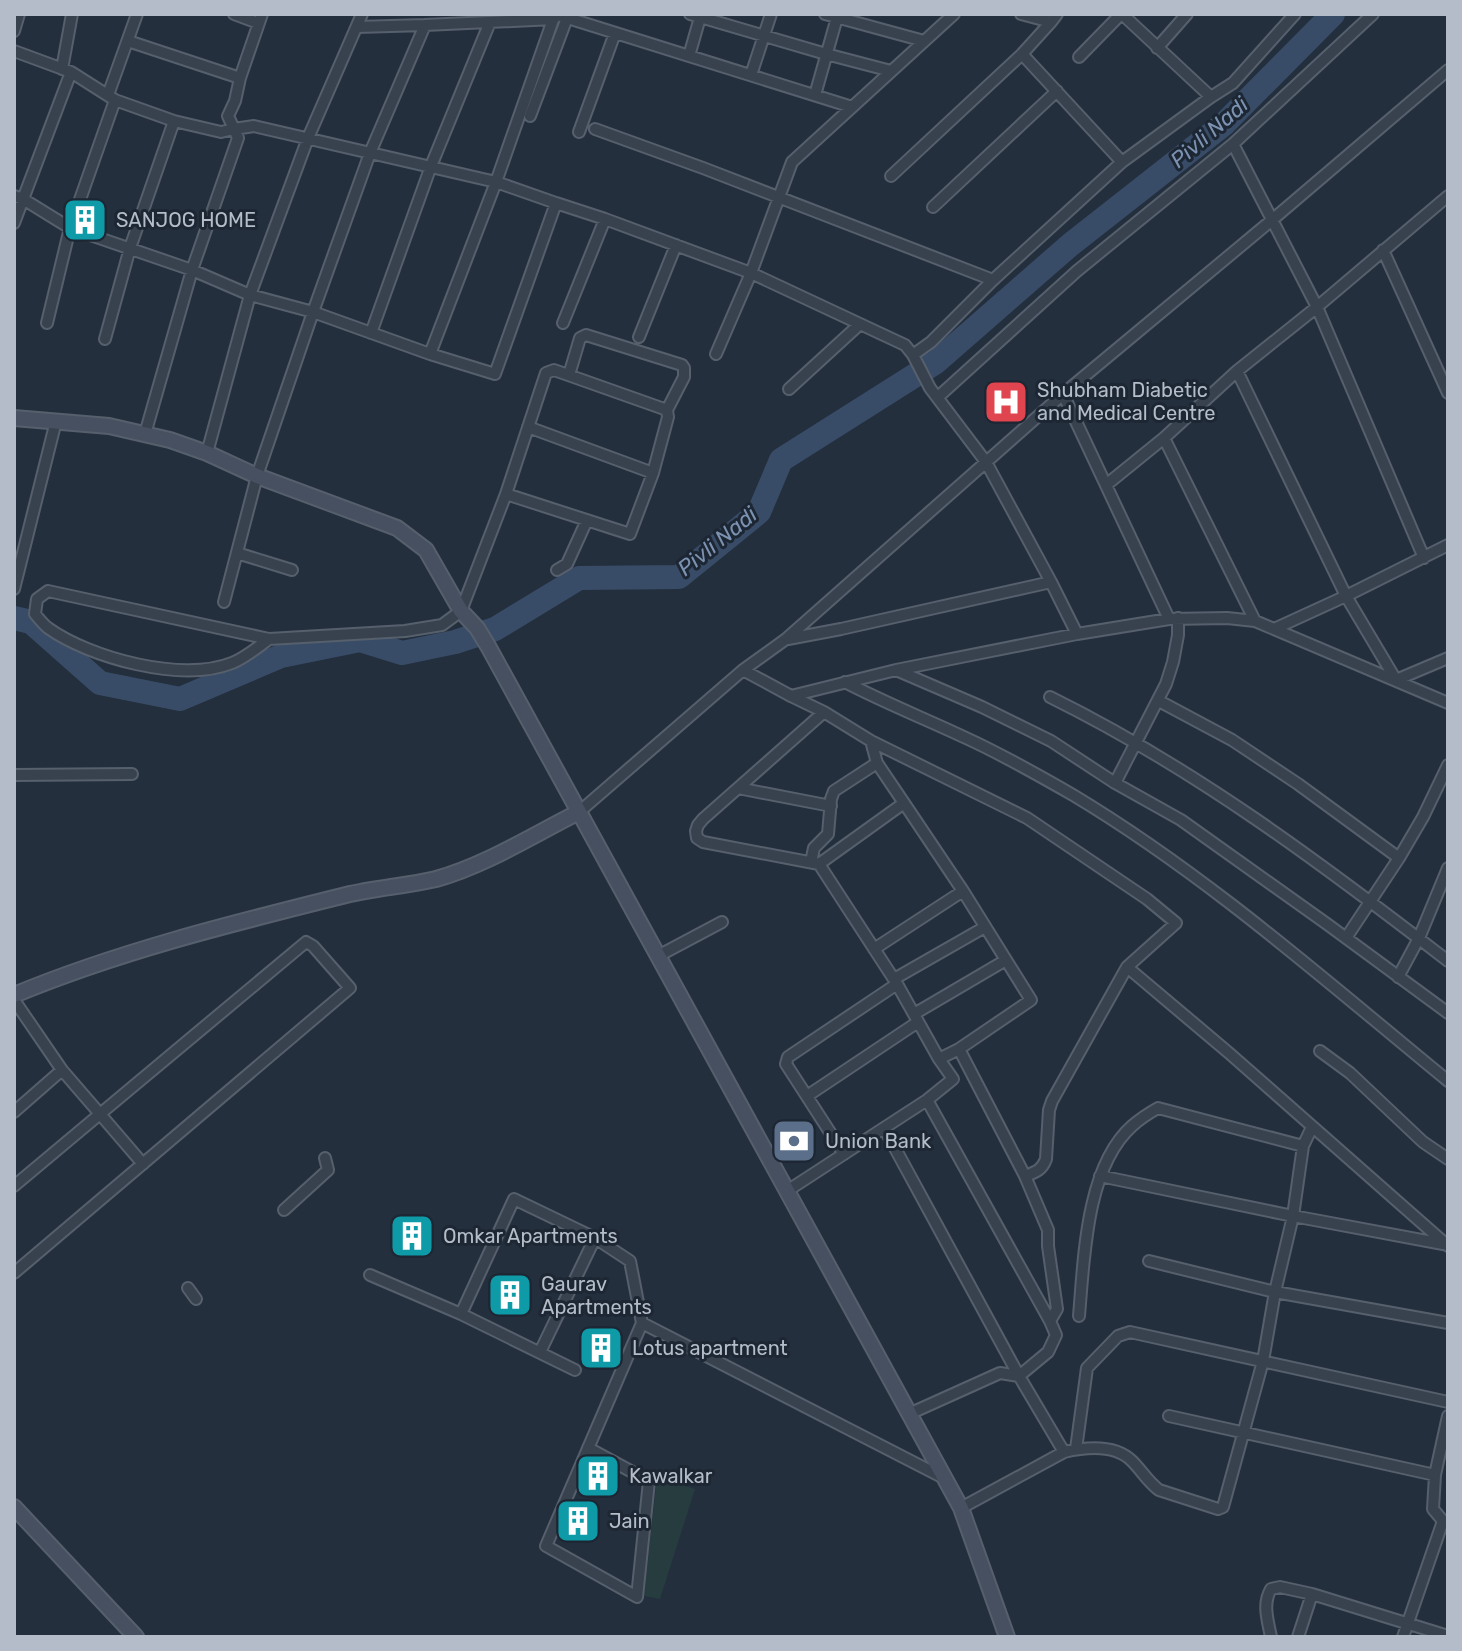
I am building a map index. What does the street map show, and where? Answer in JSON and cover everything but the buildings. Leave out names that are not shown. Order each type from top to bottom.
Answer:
[{"type":"street","points":[[14,31],[19,14]]},
{"type":"street","points":[[14,223],[18,198],[66,70],[72,14]]},
{"type":"street","points":[[47,323],[70,228],[137,14]]},
{"type":"street","points":[[145,434],[192,270],[238,138],[228,116],[260,18],[234,14]]},
{"type":"street","points":[[207,453],[250,295],[308,138],[362,14]]},
{"type":"street","points":[[751,75],[771,14]]},
{"type":"street","points":[[825,14],[924,41]]},
{"type":"street","points":[[716,354],[751,273],[792,162],[954,14]]},
{"type":"street","points":[[1021,14],[1054,18]]},
{"type":"street","points":[[1079,57],[1122,14],[1211,97]]},
{"type":"street","points":[[1157,48],[1187,14]]},
{"type":"street","points":[[913,355],[931,342],[993,280],[1122,162],[1233,83],[1295,14]]},
{"type":"street","points":[[934,393],[1233,144],[1373,14]]},
{"type":"street","points":[[689,56],[697,15],[891,71]]},
{"type":"street","points":[[357,27],[425,25],[452,19],[490,22],[555,16],[852,107]]},
{"type":"street","points":[[430,354],[555,16]]},
{"type":"street","points":[[815,95],[837,16]]},
{"type":"street","points":[[530,116],[567,18]]},
{"type":"street","points":[[891,176],[1022,54],[1054,18]]},
{"type":"street","points":[[371,333],[431,166],[490,22]]},
{"type":"street","points":[[224,602],[257,476],[313,312],[370,153],[425,25]]},
{"type":"street","points":[[579,132],[615,33]]},
{"type":"street","points":[[128,41],[240,78]]},
{"type":"street","points":[[14,51],[66,70],[112,98],[174,121],[221,132],[254,126],[496,182],[751,273],[905,345],[934,393],[986,462],[1077,634]]},
{"type":"street","points":[[1022,54],[1122,162]]},
{"type":"street","points":[[143,1164],[62,1070],[14,998],[64,975],[193,936],[349,895],[436,878],[482,862],[579,812],[743,670],[786,639],[1063,394],[1448,70]]},
{"type":"street","points":[[933,207],[1057,91]]},
{"type":"street","points":[[105,339],[130,248],[174,121]]},
{"type":"street","points":[[595,129],[993,280]]},
{"type":"street","points":[[1233,144],[1317,307],[1424,558]]},
{"type":"street","points":[[1106,485],[1164,438],[1237,371],[1448,196]]},
{"type":"street","points":[[18,198],[70,228],[192,270],[250,295],[313,312],[495,374],[556,203]]},
{"type":"street","points":[[563,323],[605,219]]},
{"type":"street","points":[[639,337],[676,245]]},
{"type":"street","points":[[1383,250],[1448,393]]},
{"type":"street","points":[[789,389],[860,324]]},
{"type":"street","points":[[506,494],[630,534],[653,473],[668,417],[667,410],[684,377],[684,368],[586,335],[580,338],[569,375]]},
{"type":"street","points":[[269,639],[233,663],[202,670],[127,663],[86,648],[46,627],[35,614],[37,599],[48,591],[269,639],[442,625],[461,611],[506,494],[546,373],[554,370],[667,410]]},
{"type":"street","points":[[1237,371],[1346,596],[1396,680]]},
{"type":"street","points":[[1063,394],[1174,618],[1178,635],[1173,662],[1159,701],[1115,783]]},
{"type":"street","points":[[14,418],[109,426],[170,440],[397,528],[426,550],[461,611],[488,646],[961,1508],[1007,1637]]},
{"type":"street","points":[[14,589],[56,421]]},
{"type":"street","points":[[528,427],[653,473]]},
{"type":"street","points":[[1164,438],[1255,621]]},
{"type":"street","points":[[557,570],[567,564],[587,520]]},
{"type":"street","points":[[1274,629],[1448,545]]},
{"type":"street","points":[[237,553],[292,570]]},
{"type":"street","points":[[786,639],[1051,582]]},
{"type":"street","points":[[791,696],[896,670],[1077,634],[1174,618],[1227,618],[1255,621],[1448,703]]},
{"type":"street","points":[[1396,680],[1448,658]]},
{"type":"street","points":[[743,670],[824,712],[871,741],[1027,818],[1147,899],[1176,923],[1127,967],[1052,1101],[1044,1165],[1025,1176]]},
{"type":"street","points":[[896,670],[1051,741],[1115,783],[1181,820],[1448,1013]]},
{"type":"street","points":[[845,682],[969,739],[1086,804],[1175,863],[1261,928],[1448,1081]]},
{"type":"street","points":[[1050,697],[1105,724],[1233,802],[1371,901],[1448,961]]},
{"type":"street","points":[[1159,701],[1232,740],[1399,858]]},
{"type":"street","points":[[824,712],[703,819],[696,831],[697,838],[703,842],[815,863],[904,803]]},
{"type":"street","points":[[871,741],[877,763],[1031,1000],[939,1059]]},
{"type":"street","points":[[787,1191],[927,1100],[953,1079],[874,949],[815,863],[814,848],[828,834],[834,791],[877,763]]},
{"type":"street","points":[[1346,938],[1399,858],[1448,765]]},
{"type":"street","points":[[14,775],[132,774]]},
{"type":"street","points":[[738,788],[831,806]]},
{"type":"street","points":[[1398,977],[1419,938],[1448,868]]},
{"type":"street","points":[[874,949],[963,891]]},
{"type":"street","points":[[658,956],[722,922]]},
{"type":"street","points":[[844,1154],[786,1064],[788,1057],[895,982],[985,927]]},
{"type":"street","points":[[14,1186],[306,942],[350,988],[16,1267]]},
{"type":"street","points":[[807,1096],[916,1018],[1006,960]]},
{"type":"street","points":[[1127,967],[1447,1245]]},
{"type":"street","points":[[959,1049],[1025,1176],[1048,1230],[1057,1309],[1050,1321]]},
{"type":"street","points":[[1320,1051],[1350,1073],[1423,1142],[1448,1159]]},
{"type":"street","points":[[14,1112],[62,1070]]},
{"type":"street","points":[[909,1414],[1000,1373],[1019,1376],[1048,1352],[1056,1335],[927,1100]]},
{"type":"street","points":[[1079,1316],[1085,1246],[1100,1176],[1131,1126],[1158,1108],[1303,1146]]},
{"type":"street","points":[[961,1508],[1064,1452],[1076,1449],[1117,1451],[1126,1456],[1159,1490],[1218,1509],[1223,1507],[1263,1361],[1293,1216],[1303,1146],[1312,1127]]},
{"type":"street","points":[[884,1128],[1019,1376],[1064,1452]]},
{"type":"street","points":[[284,1210],[328,1170],[325,1158]]},
{"type":"street","points":[[1100,1176],[1447,1245]]},
{"type":"street","points":[[461,1314],[514,1199],[595,1238],[630,1261],[642,1323],[588,1448],[546,1546],[637,1597],[649,1481],[588,1448]]},
{"type":"street","points":[[540,1352],[595,1238]]},
{"type":"street","points":[[1149,1261],[1275,1292],[1448,1323]]},
{"type":"street","points":[[370,1275],[461,1314],[575,1370]]},
{"type":"street","points":[[188,1288],[196,1299]]},
{"type":"street","points":[[642,1323],[944,1478]]},
{"type":"street","points":[[1076,1449],[1087,1368],[1118,1336],[1130,1332],[1448,1402]]},
{"type":"street","points":[[1169,1416],[1435,1475]]},
{"type":"street","points":[[1403,1637],[1445,1521],[1433,1509],[1435,1475],[1448,1416]]},
{"type":"street","points":[[15,1511],[136,1637]]},
{"type":"street","points":[[1271,1637],[1266,1597],[1271,1589],[1280,1587],[1448,1636]]},
{"type":"street","points":[[1298,1637],[1312,1594]]},
{"type":"green space","points":[[657,1477],[695,1489],[660,1599],[644,1596]]},
{"type":"waterway","name":"Pivli Nadi","points":[[14,618],[31,622],[100,683],[180,699],[281,656],[360,640],[402,653],[455,642],[495,629],[579,578],[679,577],[759,512],[781,460],[936,362],[1070,245],[1224,124],[1333,14]]},
{"type":"place","name":"SANJOG HOME","points":[[85,220]]},
{"type":"place","name":"Shubham Diabetic and Medical Centre","points":[[1006,402]]},
{"type":"place","name":"Union Bank","points":[[794,1141]]},
{"type":"place","name":"Omkar Apartments","points":[[412,1236]]},
{"type":"place","name":"Gaurav Apartments","points":[[510,1295]]},
{"type":"place","name":"Lotus apartment","points":[[601,1348]]},
{"type":"place","name":"Kawalkar","points":[[598,1476]]},
{"type":"place","name":"Jain","points":[[578,1521]]}]
